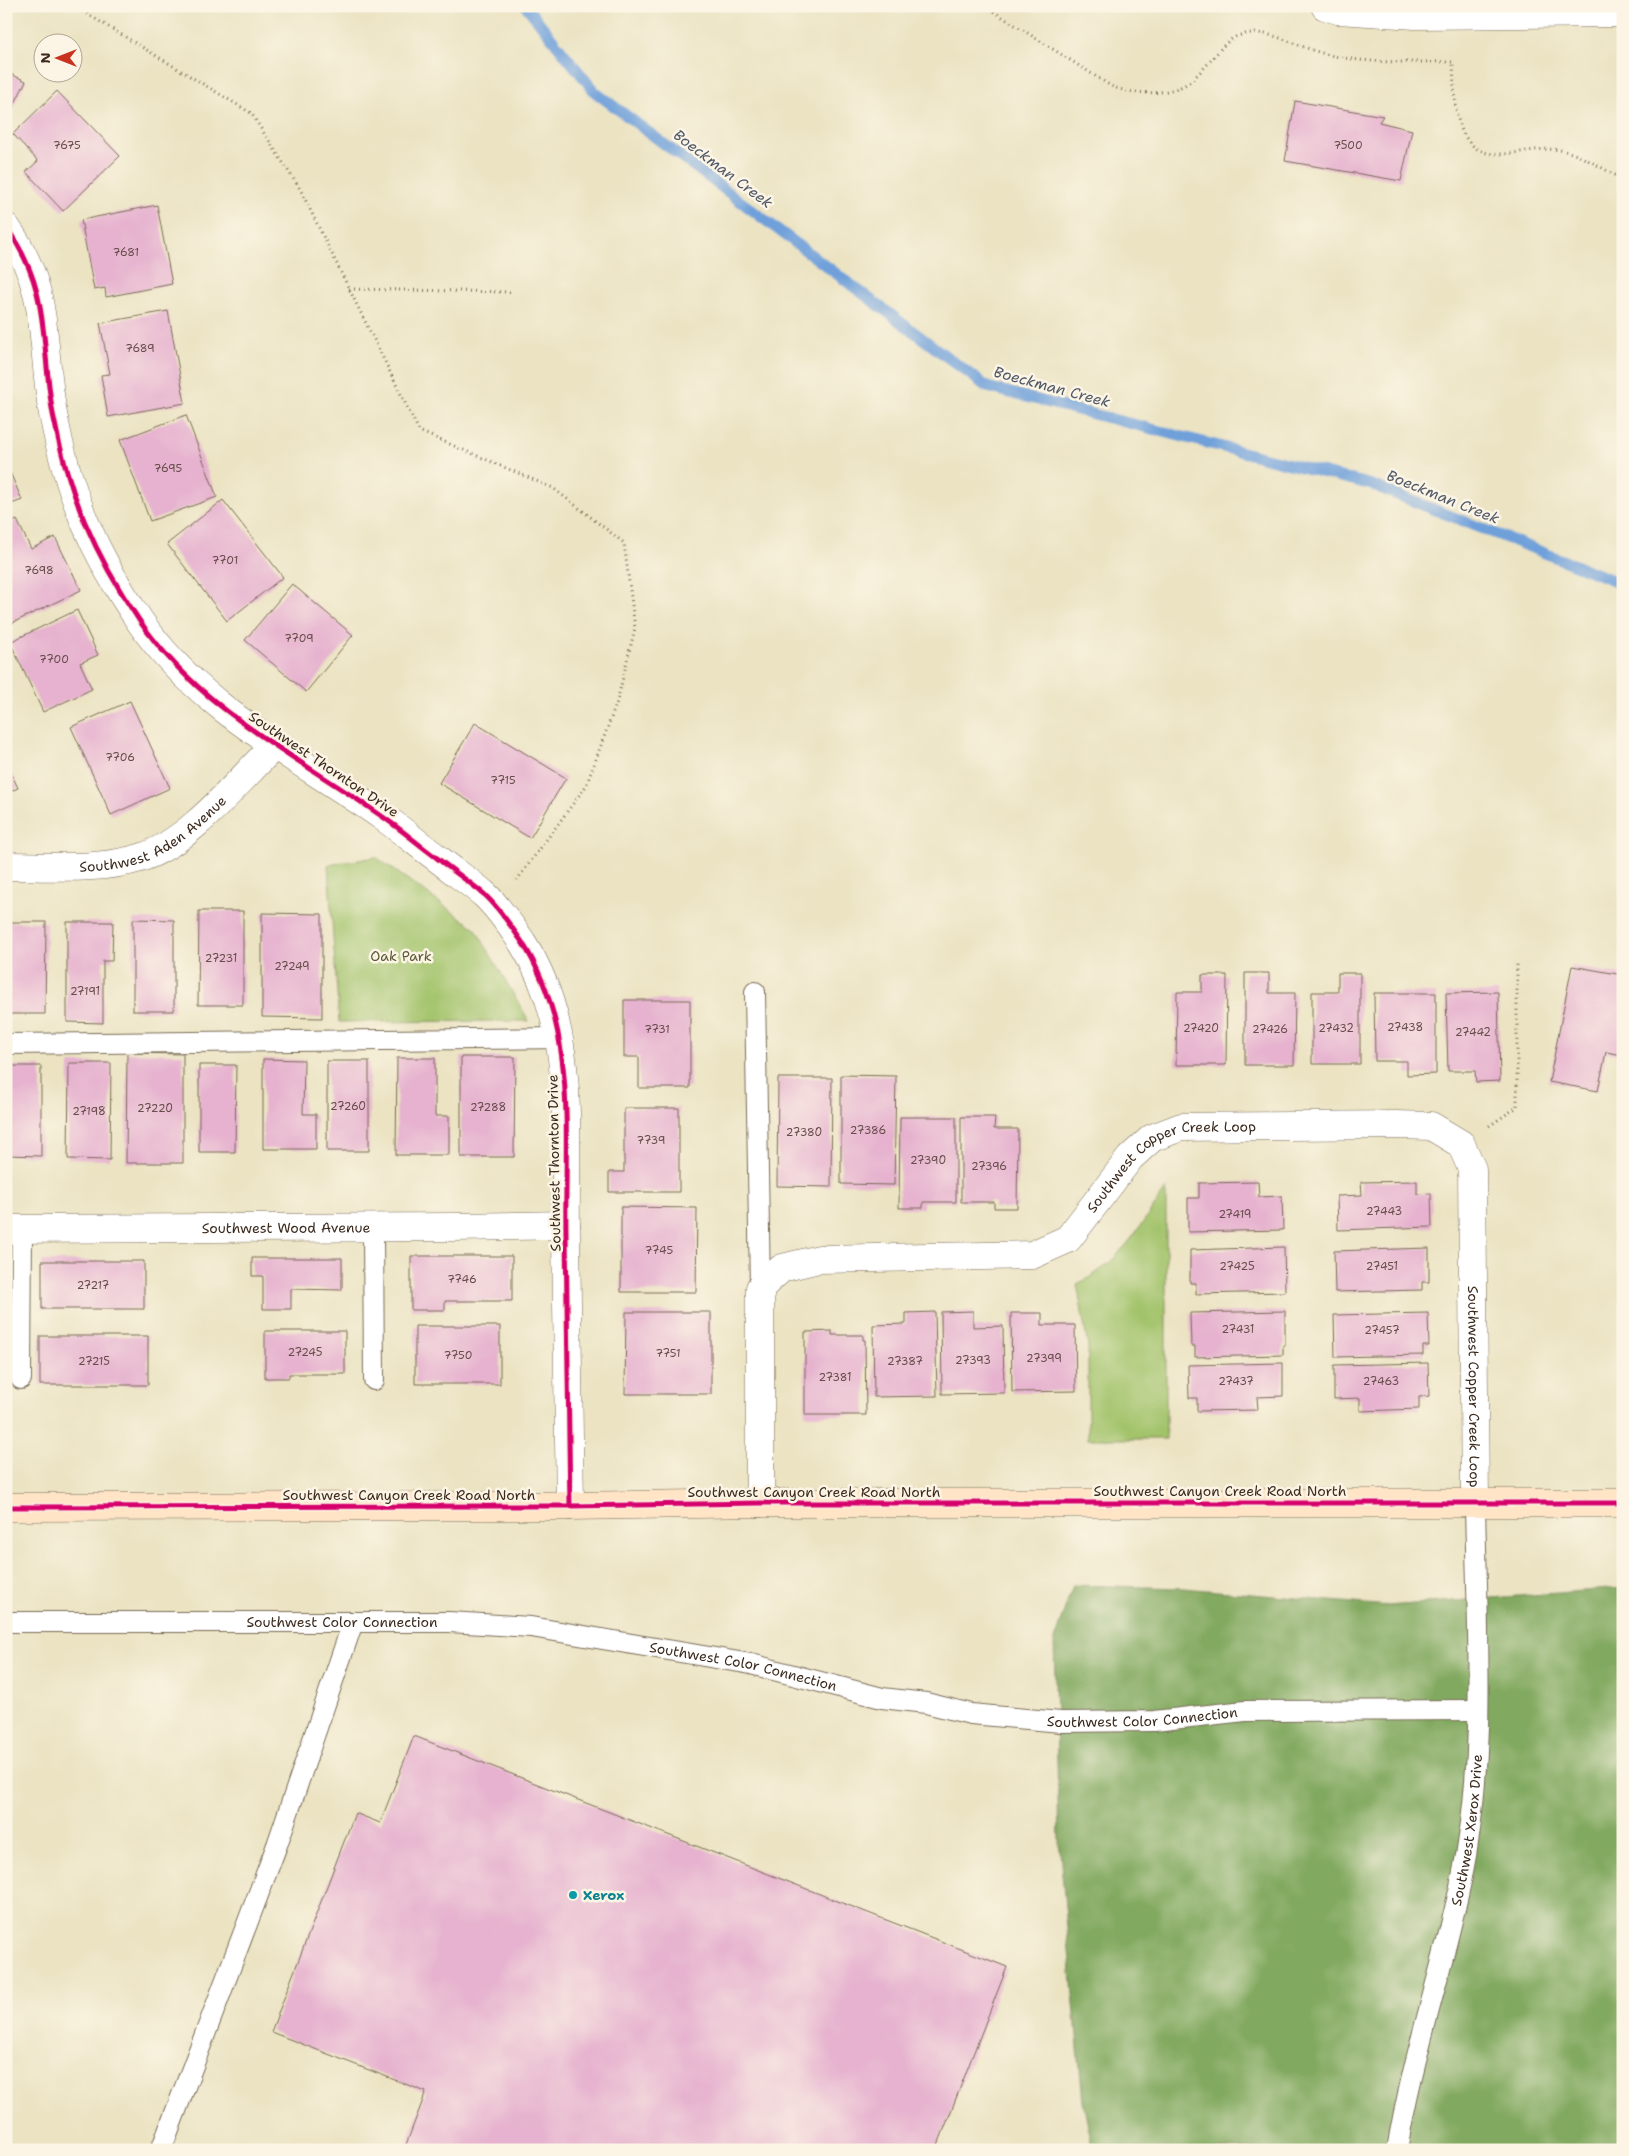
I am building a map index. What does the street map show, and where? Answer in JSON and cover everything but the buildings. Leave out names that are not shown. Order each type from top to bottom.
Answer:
[{"type":"main road","name":"Southwest Canyon Creek Road North","points":[[6,1508],[570,1506],[760,1503],[1623,1504]]},
{"type":"street","points":[[1325,6],[1338,10],[1415,15],[1623,13]]},
{"type":"street","name":"Southwest Thornton Drive","points":[[6,227],[21,248],[34,278],[43,312],[53,411],[67,476],[77,506],[105,565],[141,623],[189,680],[216,704],[274,746],[384,817],[486,896],[523,944],[540,975],[552,1006],[560,1038],[564,1071],[567,1136],[566,1225],[570,1506]]},
{"type":"street","name":"Southwest Aden Avenue","points":[[6,866],[98,866],[141,858],[176,840],[201,819],[274,746]]},
{"type":"street","name":"Southwest Copper Creek Loop","points":[[760,1288],[782,1268],[819,1259],[1032,1255],[1068,1239],[1130,1158],[1152,1138],[1181,1128],[1431,1126],[1461,1144],[1472,1169],[1476,1504]]},
{"type":"street","name":"Southwest Wood Avenue","points":[[14,1229],[373,1228],[566,1225]]},
{"type":"street","points":[[760,1288],[760,1503]]},
{"type":"lane","points":[[755,992],[760,1288]]},
{"type":"lane","points":[[6,1044],[560,1038]]},
{"type":"lane","points":[[373,1228],[374,1380]]},
{"type":"lane","points":[[14,1229],[21,1379]]},
{"type":"lane","name":"Southwest Xerox Drive","points":[[1396,2150],[1462,1876],[1475,1786],[1478,1710],[1476,1504]]},
{"type":"lane","name":"Southwest Color Connection","points":[[6,1622],[449,1622],[531,1627],[751,1664],[882,1698],[926,1703],[971,1714],[1061,1722],[1154,1721],[1245,1711],[1478,1710]]},
{"type":"lane","points":[[161,2150],[277,1845],[353,1622]]},
{"type":"path","points":[[74,6],[251,114],[300,189],[420,431],[553,488],[624,543],[635,628],[617,702],[586,786],[518,879]]},
{"type":"path","points":[[985,6],[1111,86],[1128,91],[1162,91],[1174,89],[1187,83],[1198,74],[1226,43],[1241,34],[1265,34],[1308,49],[1351,59],[1453,62],[1455,106],[1458,121],[1465,137],[1474,147],[1487,153],[1501,154],[1544,149],[1560,150],[1580,157],[1623,179]]},
{"type":"path","points":[[349,289],[511,292]]},
{"type":"path","points":[[1461,1144],[1517,1107],[1517,963]]},
{"type":"green space","name":"Oak Park","points":[[376,857],[475,928],[529,1021],[339,1022],[328,865]]},
{"type":"green space","points":[[1166,1189],[1166,1439],[1088,1439],[1088,1346],[1077,1284],[1092,1276],[1117,1255],[1128,1243]]},
{"type":"green space","points":[[1073,1585],[1183,1588],[1388,1606],[1623,1588],[1623,2150],[1093,2150],[1083,2102],[1059,1841],[1054,1640]]},
{"type":"waterway","name":"Boeckman Creek","points":[[526,6],[595,92],[987,387],[1372,485],[1623,584]]},
{"type":"cycle path","points":[[6,227],[21,250],[38,295],[53,414],[66,470],[96,547],[139,620],[164,652],[191,681],[221,706],[284,752],[390,822],[485,895],[500,911],[522,942],[540,976],[553,1011],[565,1084],[570,1506]]},
{"type":"cycle path","points":[[6,1507],[570,1506],[760,1503],[1623,1503]]},
{"type":"place","name":"Xerox","points":[[573,1895]]}]
